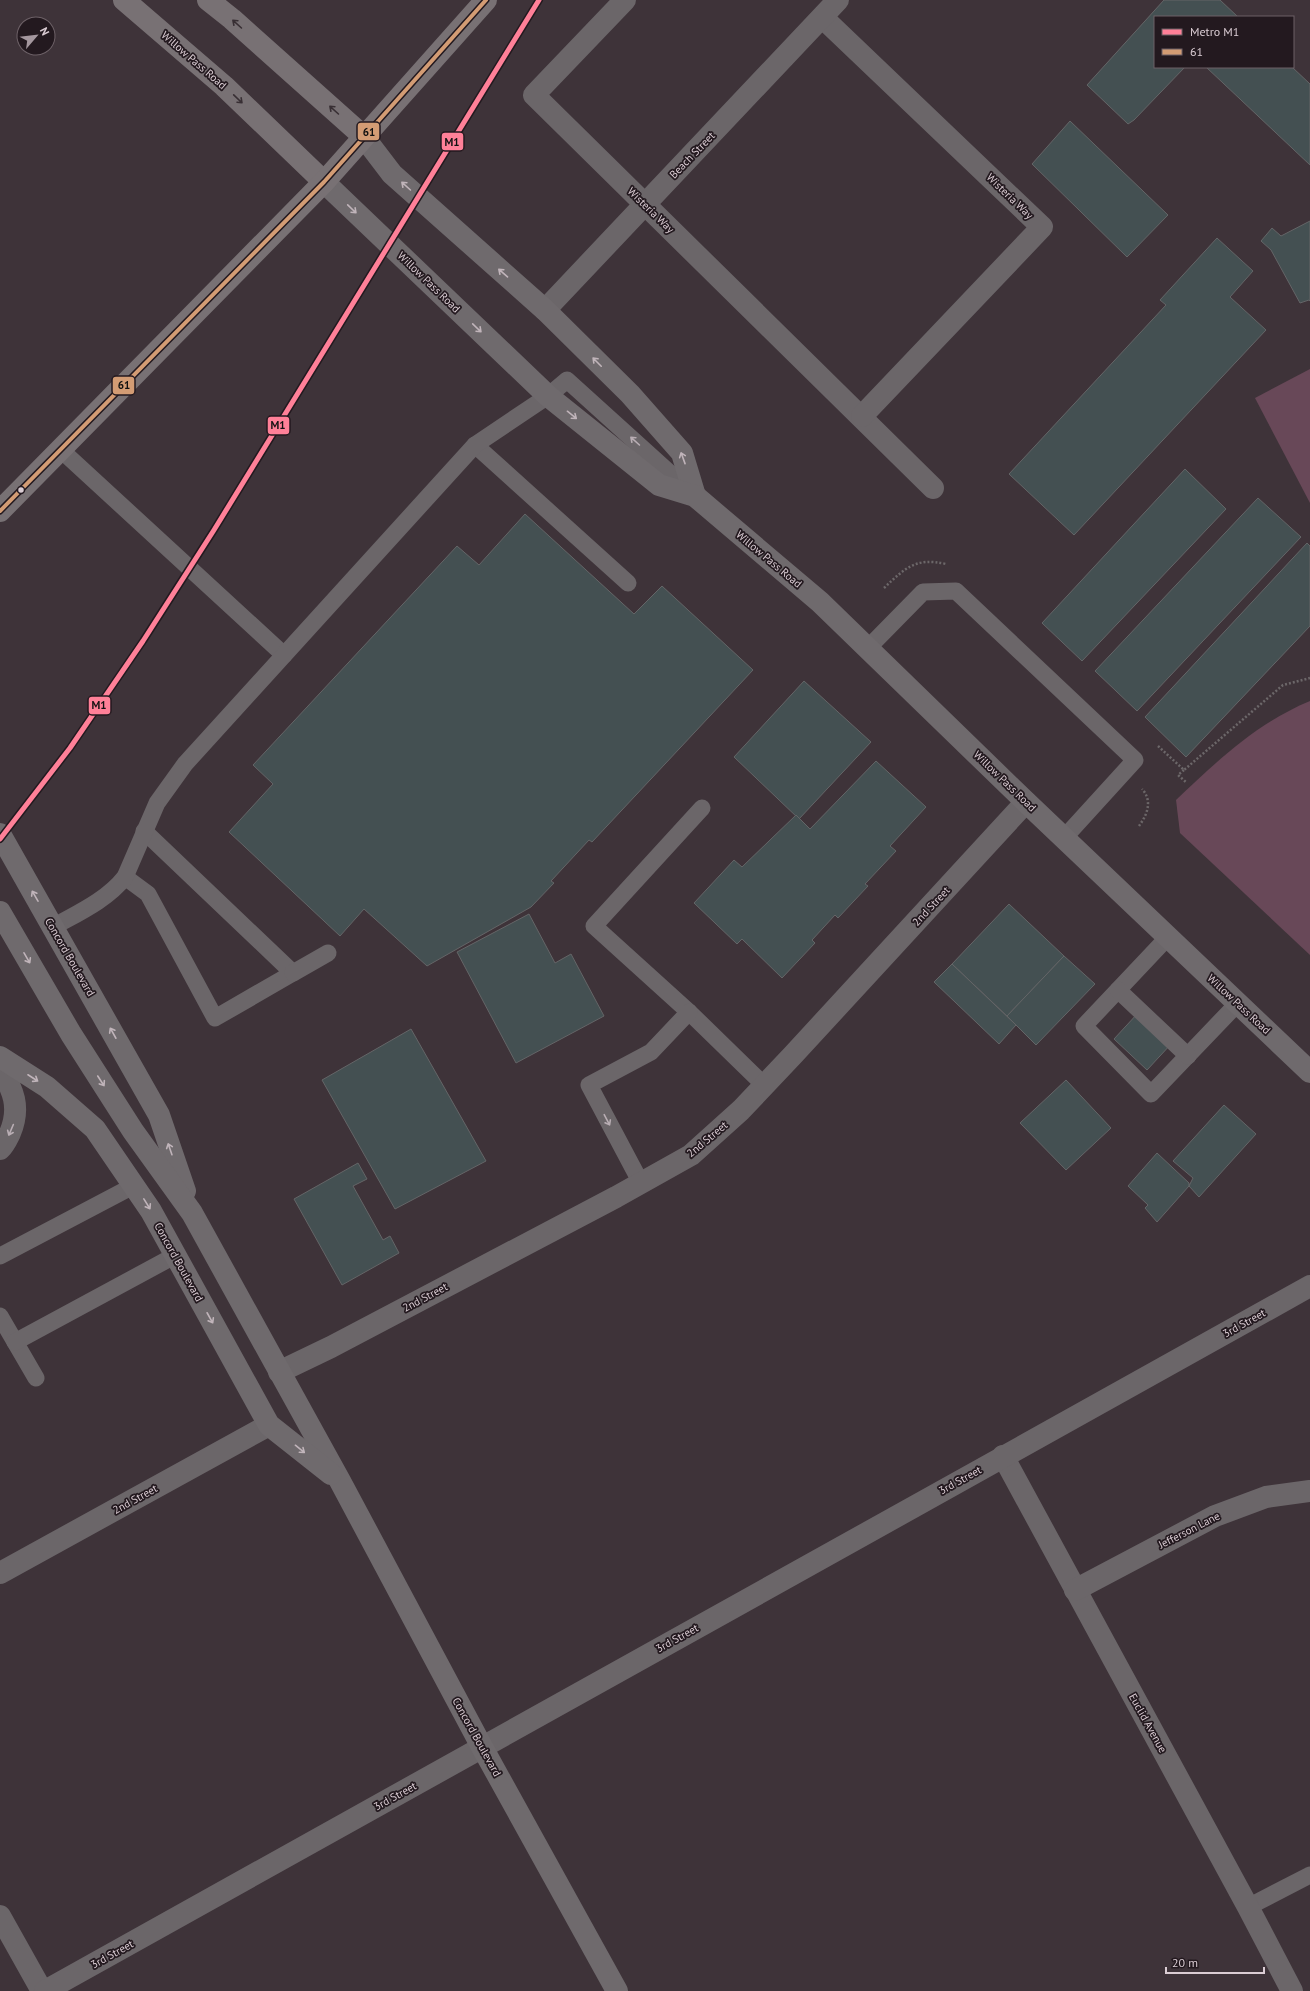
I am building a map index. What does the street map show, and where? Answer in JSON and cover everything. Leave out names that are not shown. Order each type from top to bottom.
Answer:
[{"type":"main road","name":"Willow Pass Road","points":[[124,0],[224,86],[324,182]]},
{"type":"main road","points":[[208,0],[232,19],[363,136]]},
{"type":"main road","points":[[0,511],[324,182],[363,136],[486,0]]},
{"type":"street","name":"Wisteria Way","points":[[625,0],[534,95],[862,416],[933,488]]},
{"type":"street","name":"Beach Street","points":[[545,310],[823,18],[838,0]]},
{"type":"street","name":"Wisteria Way","points":[[823,18],[1042,227],[862,416]]},
{"type":"street","points":[[363,136],[392,174],[545,310],[630,394],[682,453],[695,496]]},
{"type":"street","name":"Willow Pass Road","points":[[324,182],[548,396],[659,485],[695,496],[820,602],[1026,802],[1310,1072]]},
{"type":"street","name":"2nd Street","points":[[279,1372],[338,1344],[691,1155],[741,1110],[1026,802]]},
{"type":"street","name":"Concord Boulevard","points":[[0,834],[159,1115],[192,1213]]},
{"type":"street","name":"Concord Boulevard","points":[[3,925],[70,1034],[133,1131],[192,1213],[340,1481],[482,1747],[617,1991]]},
{"type":"street","name":"Concord Boulevard","points":[[0,1057],[47,1087],[95,1129],[135,1184],[176,1255],[269,1425],[340,1481]]},
{"type":"street","points":[[0,1067],[12,1090],[15,1119],[4,1145],[0,1149]]},
{"type":"street","name":"3rd Street","points":[[45,1991],[1310,1286]]},
{"type":"street","name":"2nd Street","points":[[0,1573],[269,1425]]},
{"type":"street","name":"Euclid Avenue","points":[[1003,1456],[1248,1907],[1292,1991]]},
{"type":"street","name":"Jefferson Lane","points":[[1076,1590],[1215,1516],[1266,1497],[1310,1491]]},
{"type":"street","points":[[0,1916],[42,1991]]},
{"type":"lane","points":[[53,927],[94,905],[120,883],[125,877],[157,803],[185,764],[475,445],[548,396]]},
{"type":"lane","points":[[475,445],[628,583]]},
{"type":"lane","points":[[60,449],[284,655]]},
{"type":"lane","points":[[868,648],[923,592],[956,591],[1135,760],[1064,838]]},
{"type":"lane","points":[[702,808],[594,926],[689,1012],[764,1085]]},
{"type":"lane","points":[[144,831],[293,973]]},
{"type":"lane","points":[[125,877],[148,894],[214,1018],[328,953]]},
{"type":"lane","points":[[1168,937],[1084,1026],[1151,1094],[1238,1003]]},
{"type":"lane","points":[[1118,990],[1188,1056]]},
{"type":"lane","points":[[641,1183],[589,1085],[651,1052],[689,1012]]},
{"type":"lane","points":[[0,1256],[135,1184]]},
{"type":"lane","points":[[15,1342],[176,1255]]},
{"type":"lane","points":[[0,1316],[36,1378]]},
{"type":"lane","points":[[1248,1907],[1310,1875]]},
{"type":"path","points":[[884,588],[904,569],[919,563],[938,562],[952,565]]},
{"type":"path","points":[[1187,783],[1178,775],[1283,685],[1310,678]]},
{"type":"path","points":[[1155,744],[1184,770]]},
{"type":"path","points":[[1162,760],[1167,754]]},
{"type":"path","points":[[1138,786],[1145,793],[1149,806],[1146,817],[1139,826]]},
{"type":"shaded area","points":[[1310,369],[1310,503],[1255,398]]},
{"type":"shaded area","points":[[1310,701],[1310,955],[1180,833],[1176,800],[1238,744],[1272,720]]},
{"type":"building","points":[[1164,0],[1220,0],[1237,16],[1154,16],[1154,68],[1184,68],[1134,120],[1128,124],[1087,85]]},
{"type":"building","points":[[1207,68],[1293,68],[1310,84],[1310,165]]},
{"type":"building","points":[[1070,121],[1168,215],[1127,257],[1032,164]]},
{"type":"building","points":[[1310,221],[1310,301],[1300,303],[1271,250],[1261,241],[1272,228],[1281,236]]},
{"type":"building","points":[[1217,238],[1253,271],[1230,297],[1266,330],[1074,535],[1009,474],[1166,305],[1160,300]]},
{"type":"building","points":[[1185,469],[1226,509],[1082,661],[1042,623]]},
{"type":"building","points":[[1258,498],[1301,537],[1137,711],[1095,671]]},
{"type":"building","points":[[525,514],[634,614],[662,586],[753,670],[592,842],[589,840],[551,881],[554,883],[531,907],[427,966],[364,909],[340,936],[229,832],[273,784],[253,765],[457,546],[479,565]]},
{"type":"building","points":[[1307,543],[1310,546],[1310,626],[1186,757],[1145,717]]},
{"type":"building","points":[[804,681],[871,742],[799,819],[734,757]]},
{"type":"building","points":[[876,761],[926,807],[890,846],[896,851],[865,884],[868,886],[838,918],[835,915],[812,940],[815,943],[782,978],[742,939],[737,944],[694,903],[734,860],[742,867],[796,815],[810,829]]},
{"type":"building","points":[[1009,904],[1064,956],[1007,1016],[952,964]]},
{"type":"building","points":[[529,914],[555,963],[571,954],[604,1016],[516,1063],[457,952]]},
{"type":"building","points":[[1064,956],[1095,984],[1036,1045],[1007,1016]]},
{"type":"building","points":[[952,964],[1016,1025],[999,1044],[934,982]]},
{"type":"building","points":[[1138,1013],[1172,1043],[1147,1070],[1114,1039]]},
{"type":"building","points":[[411,1029],[486,1161],[395,1209],[322,1080]]},
{"type":"building","points":[[1066,1080],[1111,1128],[1066,1170],[1020,1123]]},
{"type":"building","points":[[1224,1105],[1256,1134],[1199,1197],[1189,1186],[1193,1178],[1173,1161]]},
{"type":"building","points":[[1157,1153],[1189,1183],[1189,1186],[1157,1222],[1145,1208],[1148,1205],[1128,1186]]},
{"type":"building","points":[[358,1163],[367,1179],[353,1186],[383,1240],[390,1236],[399,1253],[342,1285],[294,1199]]},
{"type":"metro line","name":"M1","points":[[0,839],[70,748],[143,641],[214,530],[539,0]]},
{"type":"transit line","name":"61","points":[[0,511],[324,182],[486,0]]}]
